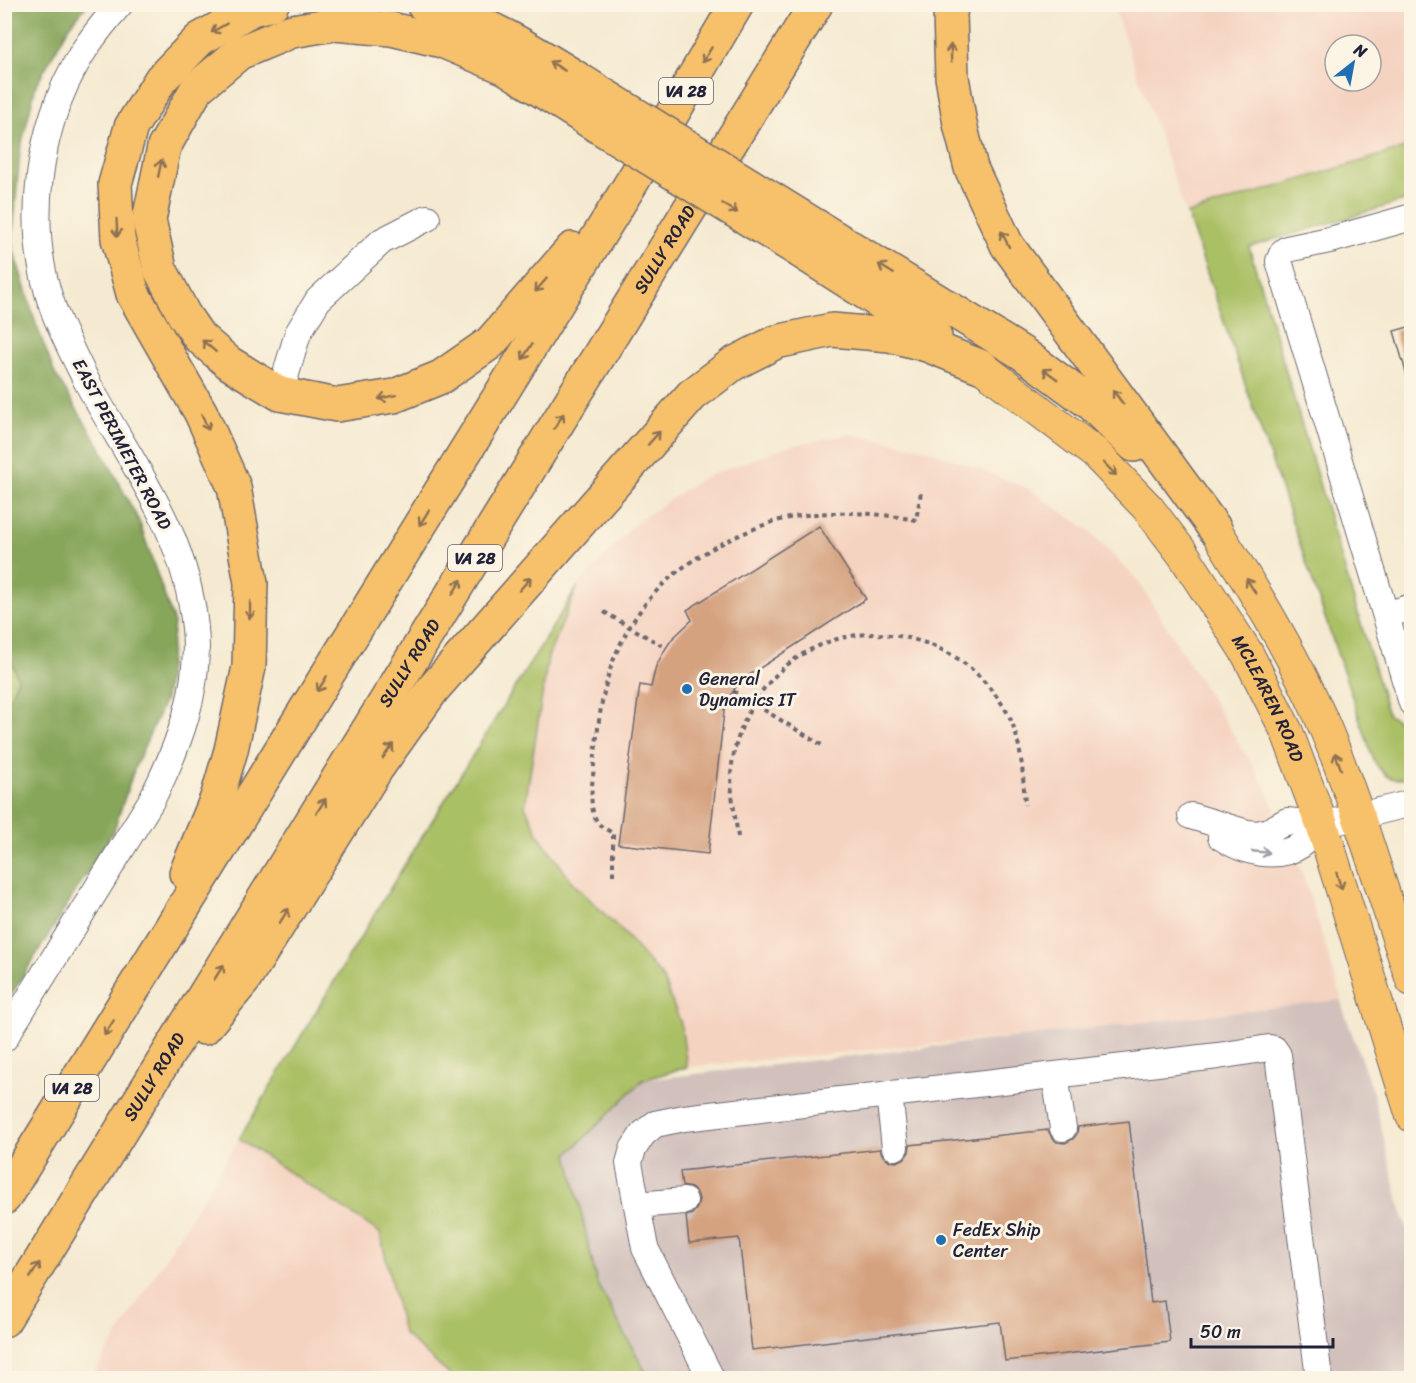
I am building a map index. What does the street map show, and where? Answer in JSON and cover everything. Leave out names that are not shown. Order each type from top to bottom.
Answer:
[{"type":"highway","points":[[140,978],[198,847],[217,798],[231,750],[249,667],[251,583],[234,487],[201,413],[133,294],[118,239],[115,184],[131,127],[161,79],[200,39],[252,9],[272,4]]},
{"type":"highway","points":[[423,4],[450,11],[523,45],[599,109]]},
{"type":"highway","name":"VA 28","points":[[4,1198],[635,177],[737,4]]},
{"type":"highway","name":"SULLY ROAD","points":[[4,1320],[816,4]]},
{"type":"highway","points":[[952,4],[950,14],[952,77],[960,124],[971,168],[1007,245],[1215,529]]},
{"type":"highway","points":[[635,177],[490,343],[441,377],[394,396],[337,405],[280,394],[229,363],[199,337],[184,315],[160,269],[149,220],[164,147],[197,88],[239,53],[292,31],[334,24],[392,29],[442,41],[599,109],[808,238],[1022,353],[1090,403],[1215,529]]},
{"type":"highway","points":[[808,238],[982,367]]},
{"type":"highway","points":[[133,1112],[244,980],[377,768],[433,689],[692,396],[733,364],[776,342],[832,330],[890,335],[927,345],[982,367]]},
{"type":"main road","name":"MCLEAREN ROAD","points":[[982,367],[1095,453],[1148,508],[1183,554],[1247,653],[1287,732],[1322,825],[1412,1116]]},
{"type":"main road","points":[[1215,529],[1260,601],[1296,666],[1324,725],[1412,980]]},
{"type":"street","name":"EAST PERIMETER ROAD","points":[[4,1039],[151,801],[182,731],[194,671],[195,629],[187,584],[177,549],[165,518],[88,383],[63,333],[52,307],[39,244],[38,185],[46,141],[53,118],[81,54],[120,4]]},
{"type":"street","points":[[1412,217],[1334,239],[1287,249],[1282,252],[1279,261],[1412,703]]},
{"type":"street","points":[[280,394],[298,333],[318,300],[382,241],[427,218]]},
{"type":"street","points":[[156,333],[184,315]]},
{"type":"street","points":[[1386,615],[1412,607]]},
{"type":"street","points":[[1322,825],[1412,803]]},
{"type":"street","points":[[711,1378],[645,1248],[629,1163],[633,1149],[643,1134],[655,1124],[684,1118],[1269,1048],[1278,1055],[1319,1378]]},
{"type":"street","points":[[1055,1075],[1063,1128]]},
{"type":"street","points":[[889,1094],[895,1147]]},
{"type":"street","points":[[636,1205],[684,1201]]},
{"type":"path","points":[[613,875],[613,832],[602,826],[596,819],[592,800],[593,781],[598,730],[606,684],[619,646],[629,627],[672,574],[713,547],[779,520],[803,516],[849,514],[896,516],[916,520],[921,492]]},
{"type":"path","points":[[604,612],[666,648]]},
{"type":"path","points":[[738,837],[731,766],[737,740],[753,702],[774,676],[792,660],[813,648],[856,635],[878,633],[926,643],[950,653],[967,664],[999,699],[1010,719],[1022,760],[1025,805]]},
{"type":"path","points":[[733,691],[825,747]]},
{"type":"shaded area","points":[[1113,5],[1411,5],[1411,154],[1189,222]]},
{"type":"shaded area","points":[[849,434],[927,449],[1029,489],[1088,530],[1139,582],[1265,786],[1304,878],[1344,1006],[687,1067],[681,1024],[622,931],[572,882],[540,837],[525,806],[548,657],[578,586],[635,523],[703,478],[785,447]]},
{"type":"shaded area","points":[[1340,1000],[1373,1093],[1401,1210],[1411,1240],[1411,1378],[649,1378],[597,1283],[568,1154],[643,1080]]},
{"type":"shaded area","points":[[239,1139],[380,1233],[403,1333],[453,1378],[91,1378]]},
{"type":"green space","points":[[5,4],[87,5],[69,27],[36,85],[20,151],[12,245],[36,324],[55,374],[99,445],[139,521],[174,623],[165,700],[135,767],[114,830],[5,1005],[4,709],[18,679],[4,644]]},
{"type":"green space","points":[[1411,146],[1411,199],[1249,247],[1388,715],[1411,727],[1411,777],[1393,779],[1385,775],[1374,761],[1187,214]]},
{"type":"green space","points":[[578,586],[548,657],[525,806],[540,837],[572,882],[622,931],[662,977],[681,1024],[687,1067],[643,1080],[568,1154],[597,1283],[649,1378],[453,1378],[403,1333],[380,1233],[239,1139],[394,882]]},
{"type":"green space","points":[[5,644],[18,679],[5,709]]},
{"type":"building","points":[[1412,326],[1412,375],[1407,376],[1394,331]]},
{"type":"building","name":"General Dynamics IT","points":[[819,526],[866,599],[740,681],[725,703],[708,854],[618,844],[640,685],[651,687],[656,666],[666,648],[692,620],[687,610]]},
{"type":"building","name":"FedEx Ship Center","points":[[1129,1121],[1151,1303],[1165,1301],[1170,1342],[1005,1361],[1000,1322],[752,1350],[739,1238],[689,1243],[686,1216],[692,1214],[697,1208],[699,1199],[697,1193],[691,1188],[682,1186],[680,1171],[880,1149],[883,1156],[896,1162],[904,1159],[909,1152],[910,1145],[1048,1130],[1057,1142],[1065,1143],[1073,1139],[1078,1127]]},
{"type":"place","name":"General Dynamics IT","points":[[687,689]]},
{"type":"place","name":"FedEx Ship Center","points":[[941,1240]]}]
